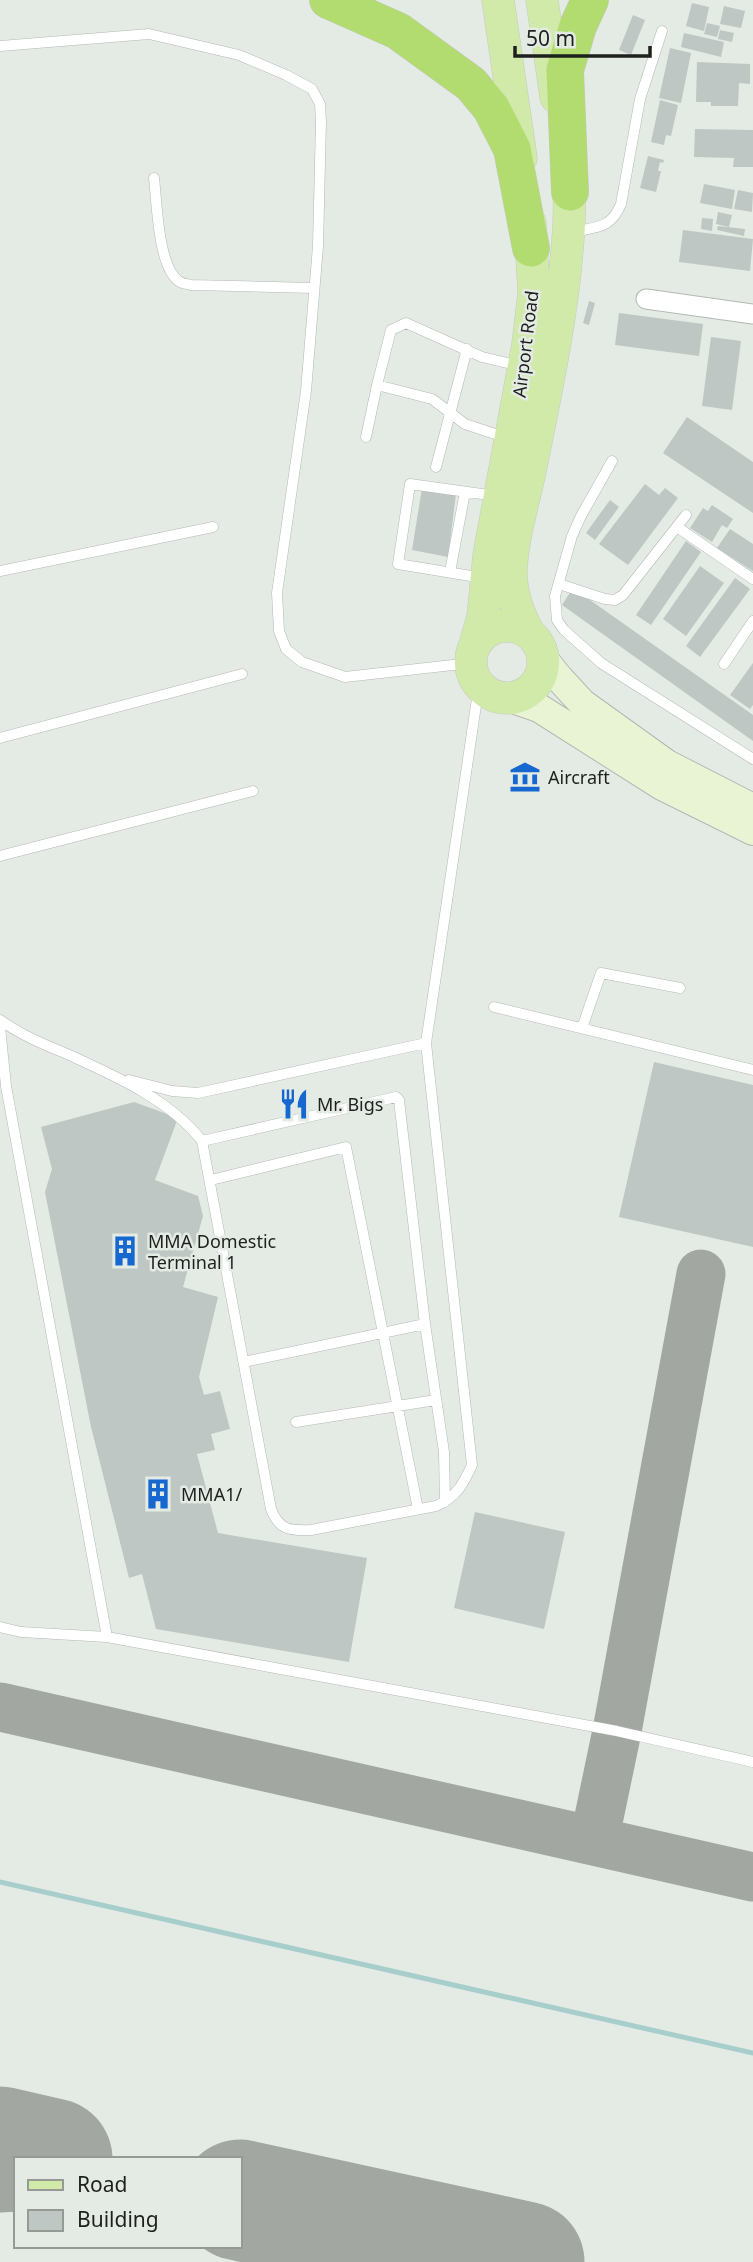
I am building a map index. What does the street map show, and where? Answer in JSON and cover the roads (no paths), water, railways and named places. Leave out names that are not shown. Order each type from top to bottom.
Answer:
[{"type":"highway","points":[[328,0],[398,31],[471,84],[491,108],[512,149],[531,248]]},
{"type":"highway","points":[[570,192],[565,70],[578,26],[590,0]]},
{"type":"main road","name":"Airport Road","points":[[475,665],[486,579],[524,367],[534,293],[528,203],[498,0]]},
{"type":"main road","name":"Airport Road","points":[[542,0],[570,192],[569,233],[558,328],[511,574],[517,610],[536,645],[559,678],[582,703],[667,764],[753,808]]},
{"type":"main road","points":[[513,699],[534,688],[541,677],[544,664],[536,645],[512,626],[499,626],[489,631],[475,665],[488,694],[538,708],[662,786],[753,831]]},
{"type":"street","points":[[646,299],[753,314]]},
{"type":"lane","points":[[569,233],[612,222],[617,214],[640,99],[662,31]]},
{"type":"lane","points":[[0,46],[149,34],[239,55],[312,89],[320,104],[318,246],[306,391],[277,593],[279,631],[286,649],[302,662],[345,677],[475,665],[426,1043],[472,1465],[461,1488],[451,1499],[418,1509],[311,1530],[295,1531],[283,1527],[275,1520],[202,1141],[177,1115],[120,1077]]},
{"type":"lane","points":[[154,178],[164,257],[171,272],[180,282],[191,285],[313,288]]},
{"type":"lane","points":[[366,437],[391,330],[399,325],[406,323],[482,357],[524,367]]},
{"type":"lane","points":[[436,467],[467,349]]},
{"type":"lane","points":[[377,384],[432,399],[466,425],[511,440]]},
{"type":"lane","points":[[612,461],[572,536],[555,596],[557,620],[574,640],[601,663],[753,759]]},
{"type":"lane","points":[[486,579],[398,564],[410,484],[500,496]]},
{"type":"lane","points":[[450,572],[466,492]]},
{"type":"lane","points":[[559,584],[615,600],[623,595],[686,515]]},
{"type":"lane","points":[[0,570],[213,527]]},
{"type":"lane","points":[[677,527],[753,579]]},
{"type":"lane","points":[[724,664],[753,621]]},
{"type":"lane","points":[[0,738],[242,674]]},
{"type":"lane","points":[[0,856],[253,791]]},
{"type":"lane","points":[[582,1028],[601,973],[680,988]]},
{"type":"lane","points":[[494,1007],[753,1070]]},
{"type":"lane","points":[[0,1020],[17,1033],[120,1077],[172,1091],[198,1093],[426,1043]]},
{"type":"lane","points":[[0,1027],[6,1086],[107,1637]]},
{"type":"lane","points":[[202,1141],[396,1097],[399,1100],[425,1324],[444,1452],[446,1502]]},
{"type":"lane","points":[[211,1180],[346,1147],[418,1509]]},
{"type":"lane","points":[[244,1362],[425,1324]]},
{"type":"lane","points":[[296,1422],[436,1400]]},
{"type":"lane","points":[[0,1627],[21,1632],[107,1637],[617,1731],[753,1762]]},
{"type":"waterway","points":[[0,1882],[753,2053]]},
{"type":"place","name":"Aircraft","points":[[525,777]]},
{"type":"place","name":"Mr. Bigs","points":[[294,1104]]},
{"type":"place","name":"MMA Domestic Terminal 1","points":[[125,1251]]},
{"type":"place","name":"MMA1/","points":[[158,1494]]}]
